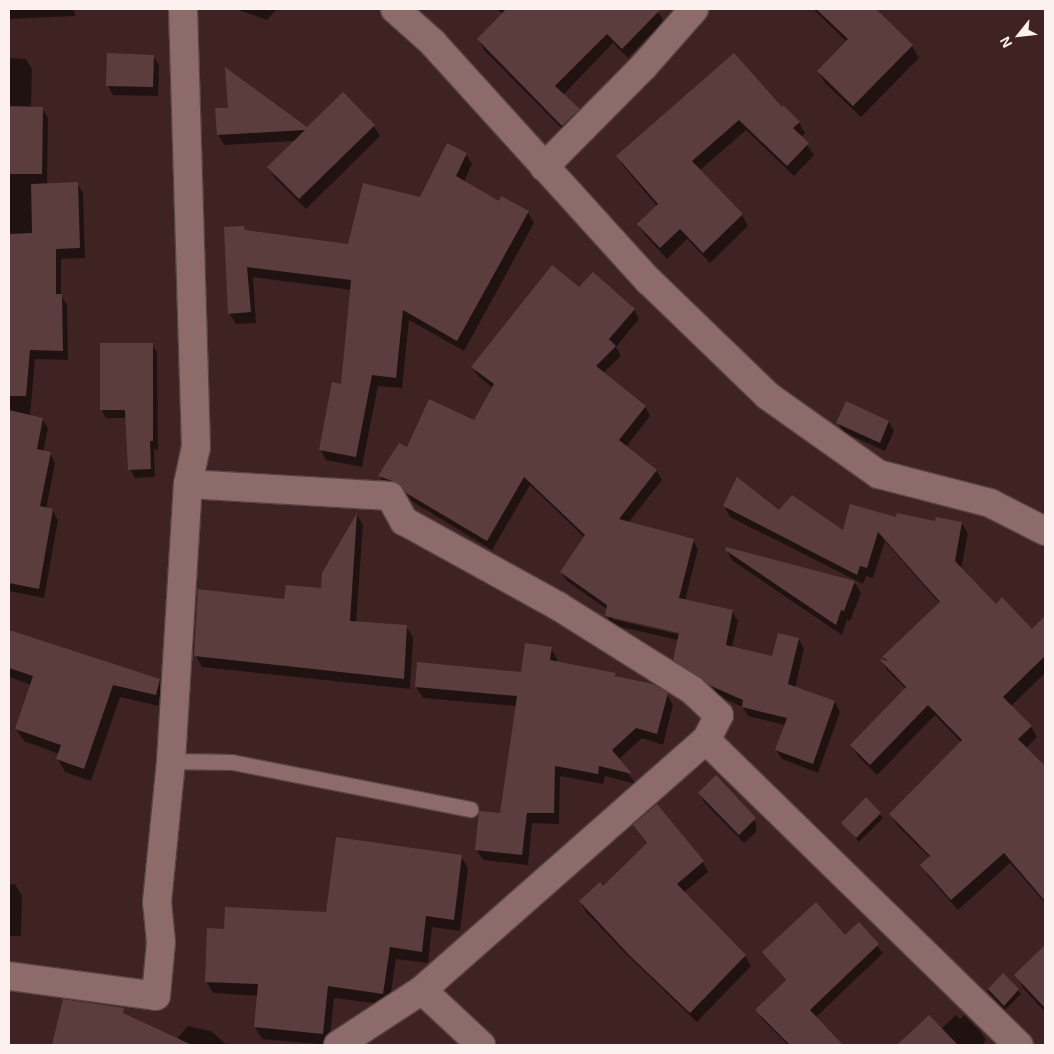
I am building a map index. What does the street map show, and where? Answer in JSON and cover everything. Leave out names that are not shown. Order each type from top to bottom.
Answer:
[{"type":"street","points":[[9,976],[156,996],[161,942],[157,902],[171,761],[188,484],[196,447],[183,9]]},
{"type":"street","points":[[395,9],[432,42],[649,281],[768,396],[878,474],[990,503],[1045,532]]},
{"type":"street","points":[[544,167],[644,66],[694,9]]},
{"type":"street","points":[[188,484],[390,496],[404,521],[558,606],[692,690],[719,715],[706,740],[422,990],[338,1045]]},
{"type":"street","points":[[706,740],[1018,1045]]},
{"type":"street","points":[[422,990],[481,1045]]},
{"type":"lane","points":[[171,761],[232,762],[470,809]]},
{"type":"building","points":[[506,9],[661,9],[622,49],[607,34],[555,86],[580,109],[562,126],[477,39]]},
{"type":"building","points":[[816,9],[876,9],[913,45],[853,106],[817,71],[848,39]]},
{"type":"building","points":[[107,53],[154,55],[153,87],[106,86]]},
{"type":"building","points":[[734,53],[782,107],[783,105],[800,122],[793,128],[809,143],[787,166],[739,120],[692,161],[743,214],[703,253],[680,229],[660,248],[637,224],[658,204],[616,156]]},
{"type":"building","points":[[225,67],[307,127],[343,92],[375,125],[299,199],[267,167],[305,130],[217,135],[215,108],[228,108]]},
{"type":"building","points":[[9,106],[43,107],[42,174],[9,174]]},
{"type":"building","points":[[447,143],[467,153],[456,176],[499,201],[501,196],[529,211],[457,341],[403,310],[396,378],[372,375],[356,457],[319,450],[332,382],[341,384],[351,280],[247,267],[251,312],[228,314],[224,227],[244,226],[245,230],[348,244],[363,183],[420,197]]},
{"type":"building","points":[[78,182],[80,248],[56,249],[56,294],[62,294],[63,351],[30,350],[26,396],[9,396],[9,234],[32,233],[31,184]]},
{"type":"building","points":[[552,265],[579,287],[593,272],[635,309],[609,339],[616,346],[596,366],[646,406],[619,440],[657,470],[619,519],[694,539],[679,598],[733,610],[726,645],[772,656],[778,633],[799,638],[788,684],[835,701],[813,764],[775,750],[787,718],[742,707],[743,700],[711,686],[673,660],[679,633],[605,616],[607,605],[560,572],[585,535],[524,477],[487,541],[406,493],[398,483],[378,476],[399,443],[407,447],[429,399],[474,420],[494,384],[471,367]]},
{"type":"building","points":[[100,343],[153,343],[153,441],[150,441],[151,469],[128,470],[125,410],[100,410]]},
{"type":"building","points":[[846,401],[889,421],[880,443],[836,423]]},
{"type":"building","points":[[9,410],[43,418],[37,449],[51,452],[40,506],[53,509],[39,589],[9,583]]},
{"type":"building","points":[[737,477],[779,510],[792,495],[843,530],[850,504],[896,517],[897,513],[935,521],[936,517],[962,522],[955,561],[996,604],[1002,597],[1032,629],[1045,616],[1045,656],[1003,697],[1032,726],[1018,739],[1045,766],[1045,901],[1004,853],[951,900],[920,865],[930,856],[889,814],[962,740],[928,705],[870,765],[850,745],[906,687],[879,659],[888,661],[882,657],[940,602],[878,532],[867,568],[860,566],[857,575],[723,506]]},
{"type":"building","points":[[357,513],[350,621],[407,625],[404,679],[194,656],[198,589],[284,599],[286,585],[321,588],[322,573]]},
{"type":"building","points":[[726,547],[855,581],[844,611],[841,610],[836,625],[725,550]]},
{"type":"building","points":[[9,630],[160,679],[156,695],[113,685],[84,769],[56,759],[61,745],[15,729],[33,676],[9,668]]},
{"type":"building","points":[[525,643],[552,647],[550,660],[616,673],[615,676],[653,684],[668,693],[657,734],[636,728],[612,750],[632,774],[599,766],[598,774],[555,766],[554,813],[527,813],[522,855],[475,850],[479,811],[500,813],[517,696],[415,687],[417,662],[521,672]]},
{"type":"building","points":[[716,775],[756,818],[739,835],[698,793]]},
{"type":"building","points":[[866,797],[881,813],[856,838],[841,823]]},
{"type":"building","points":[[657,804],[704,861],[677,884],[746,955],[690,1013],[630,956],[579,901],[600,882],[603,886],[647,843],[633,825]]},
{"type":"building","points":[[336,837],[462,855],[454,920],[426,916],[422,952],[390,947],[383,994],[328,986],[323,1034],[254,1027],[258,984],[205,982],[207,928],[224,929],[225,907],[326,912]]},
{"type":"building","points":[[816,902],[845,935],[859,922],[879,944],[810,1010],[843,1045],[790,1045],[755,1010],[786,980],[762,952]]},
{"type":"building","points":[[1045,945],[1045,1008],[1014,975]]},
{"type":"building","points":[[1003,973],[1019,989],[1004,1006],[988,989]]},
{"type":"building","points":[[63,999],[124,1008],[123,1013],[192,1045],[52,1045]]},
{"type":"building","points":[[929,1015],[958,1045],[897,1045]]}]
